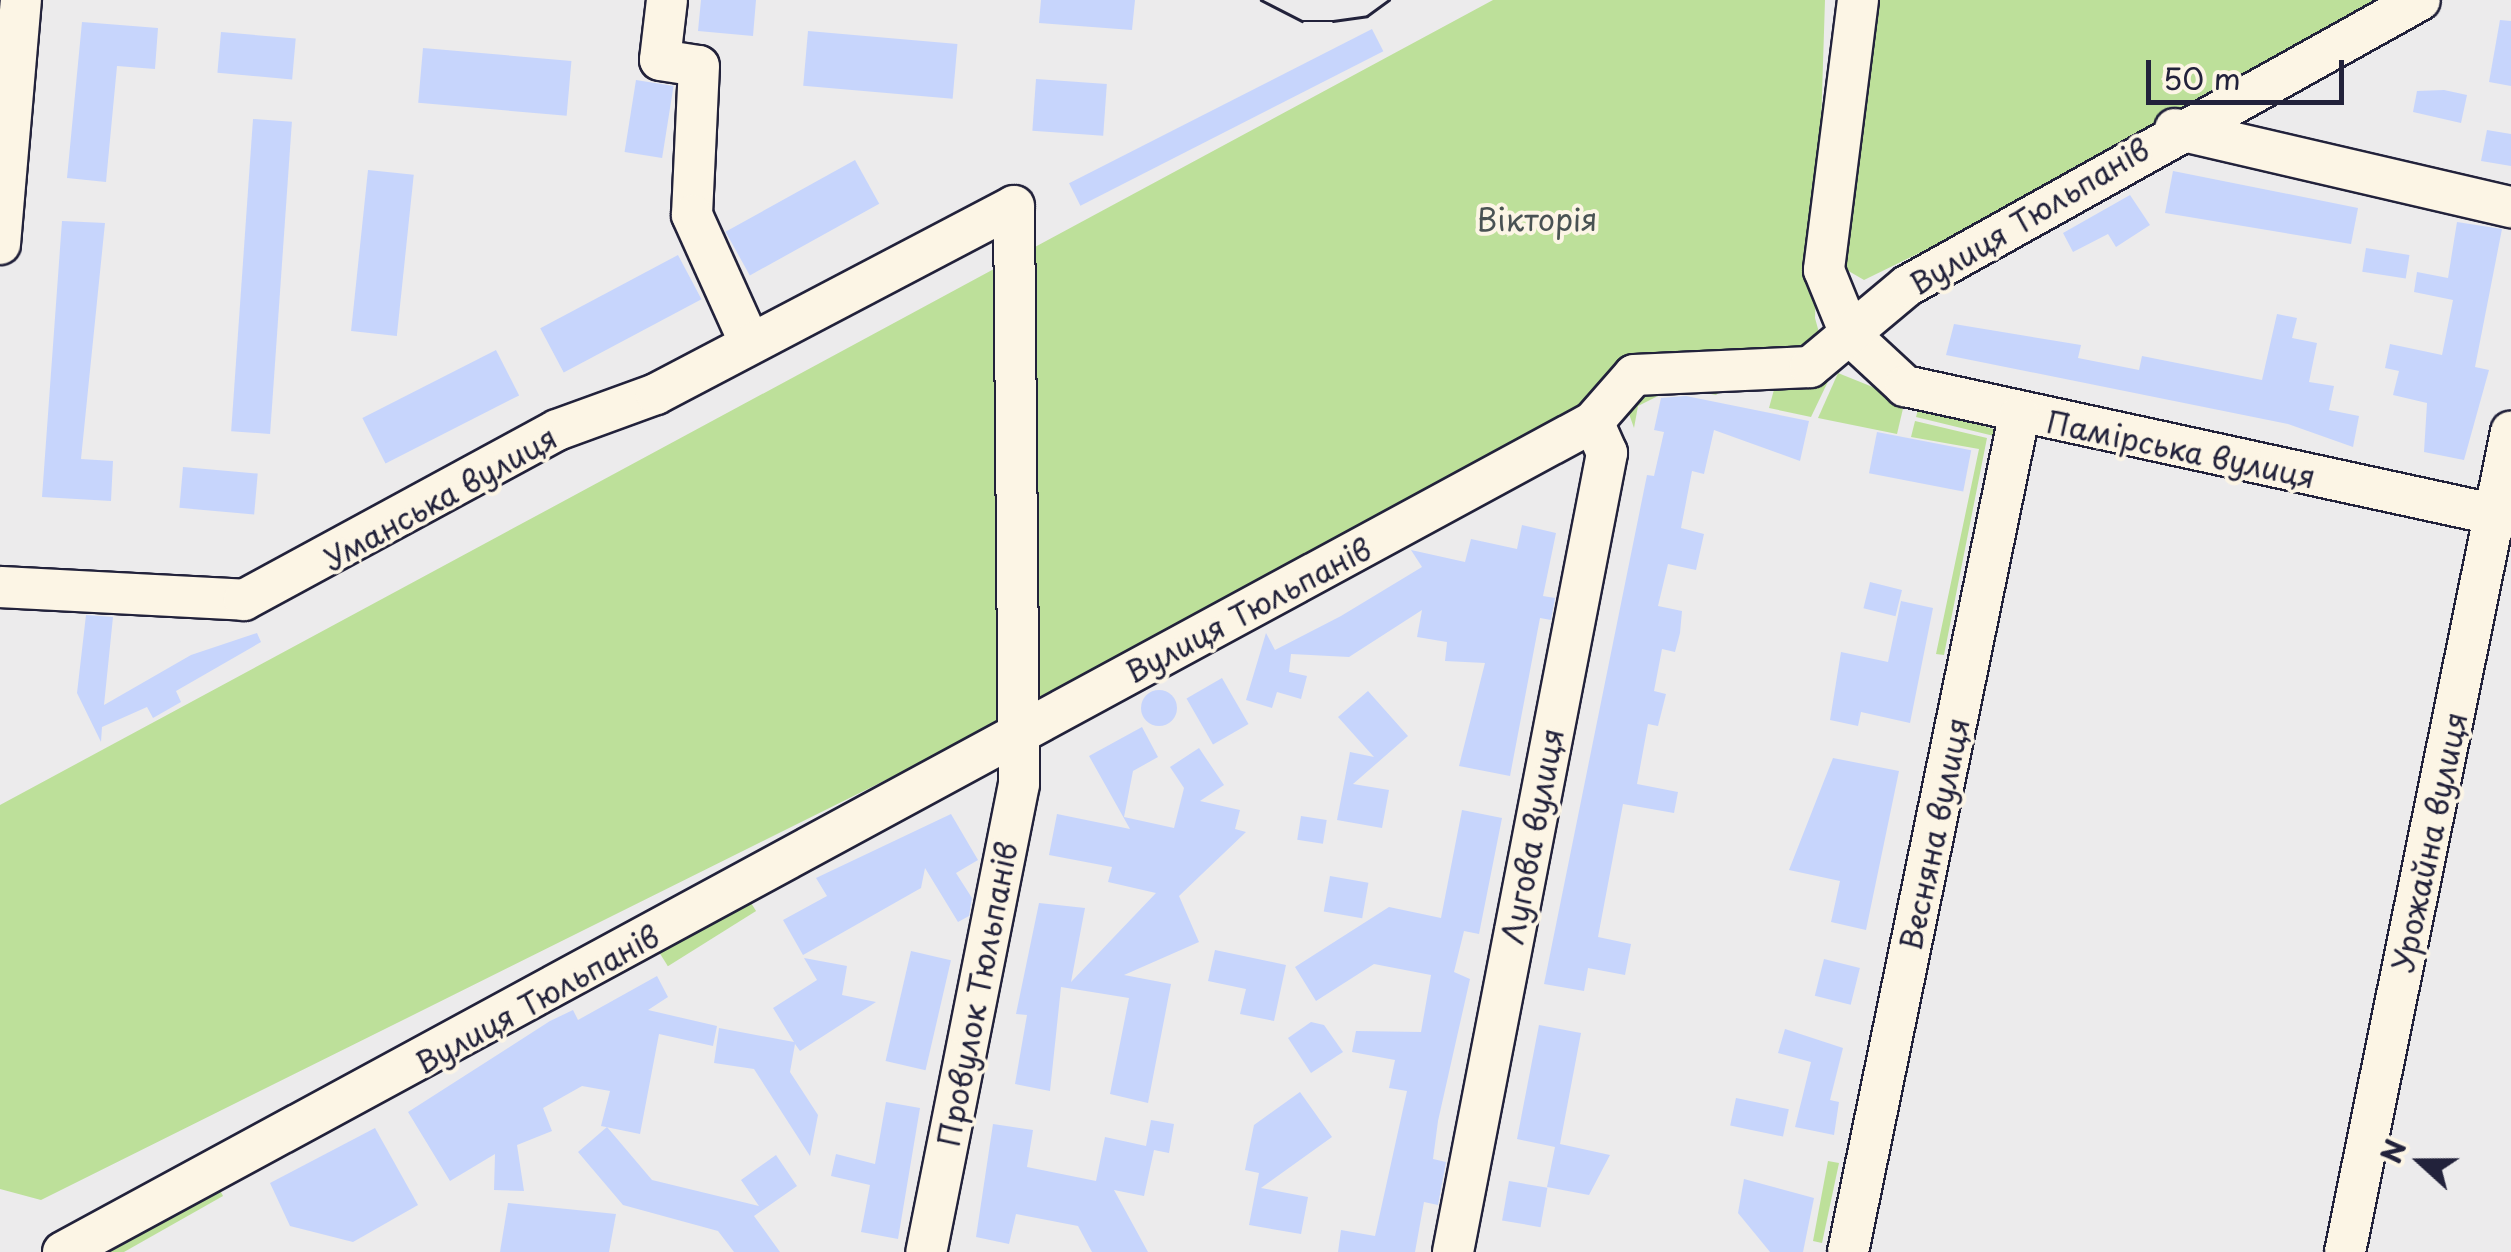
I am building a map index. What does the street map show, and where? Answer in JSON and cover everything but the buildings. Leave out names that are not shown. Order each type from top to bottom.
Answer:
[{"type":"street","points":[[0,244],[21,0]]},
{"type":"street","points":[[666,0],[660,60],[698,66],[692,215],[748,339]]},
{"type":"street","points":[[1858,0],[1824,270],[1858,344]]},
{"type":"street","name":"Вулиця Тюльпанів","points":[[63,1252],[1594,422],[1634,375],[1810,366],[1858,344],[1906,286],[2175,129],[2420,0]]},
{"type":"street","points":[[2175,129],[2511,207]]},
{"type":"street","name":"Уманська вулиця","points":[[0,587],[244,600],[1014,206]]},
{"type":"street","name":"Провулок Тюльпанів","points":[[926,1252],[1019,784],[1014,206]]},
{"type":"street","name":"Памірська вулиця","points":[[1858,344],[1904,386],[2019,416],[2503,516]]},
{"type":"street","name":"Весняна вулиця","points":[[1848,1252],[2019,416]]},
{"type":"street","name":"Лугова вулиця","points":[[1454,1252],[1607,453],[1594,422]]},
{"type":"street","name":"Урожайна вулиця","points":[[2345,1252],[2503,516],[2511,432]]},
{"type":"green space","name":"Вікторія","points":[[1493,0],[1825,0],[1815,318],[1823,347],[1739,376],[1716,395],[1676,387],[1638,406],[1634,428],[1628,411],[41,1200],[0,1189],[0,805]]},
{"type":"green space","points":[[1867,0],[2402,0],[2140,145],[1864,280],[1840,266]]},
{"type":"green space","points":[[1833,371],[1811,417],[1769,408],[1778,375]]},
{"type":"green space","points":[[1838,373],[1905,400],[1897,434],[1818,418]]},
{"type":"green space","points":[[1919,406],[2000,431],[1959,659],[1948,656],[1994,436],[1916,417]]},
{"type":"green space","points":[[1915,421],[1987,438],[1944,655],[1936,654],[1979,449],[1911,437]]},
{"type":"green space","points":[[746,895],[756,911],[668,966],[658,950]]},
{"type":"green space","points":[[1828,1161],[1839,1163],[1822,1243],[1813,1241]]},
{"type":"green space","points":[[214,1179],[223,1196],[124,1252],[91,1252]]},
{"type":"tram line","points":[[1261,0],[1302,21],[1367,16],[1389,0]]}]
